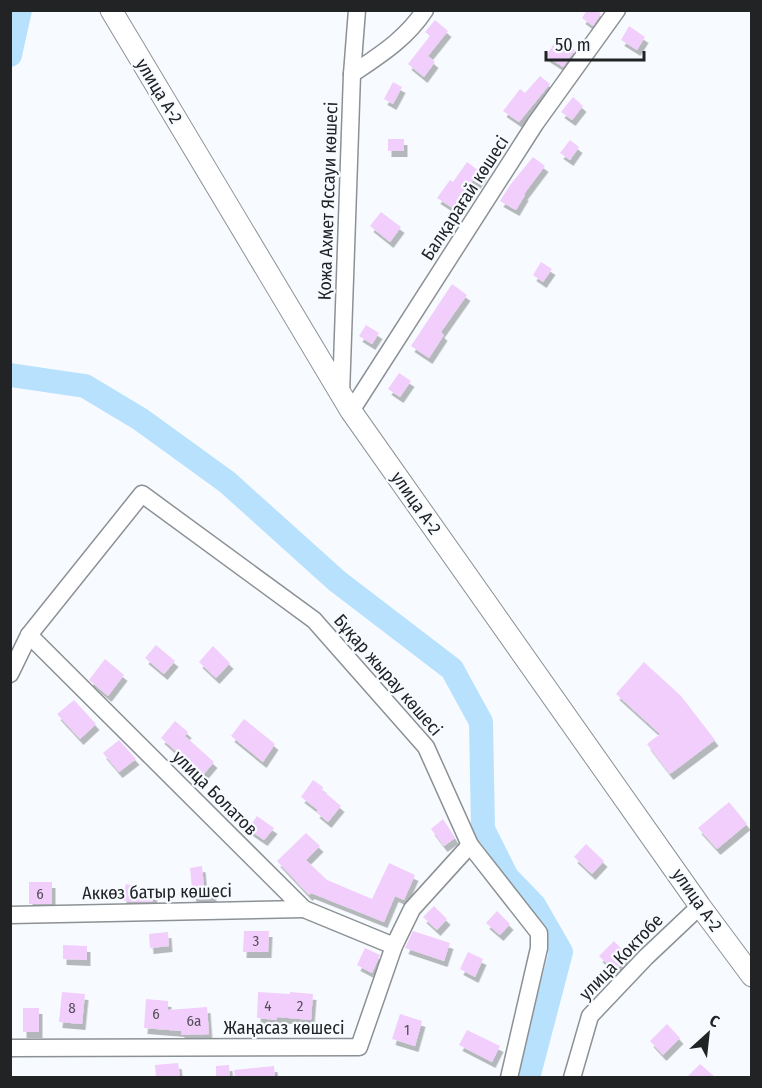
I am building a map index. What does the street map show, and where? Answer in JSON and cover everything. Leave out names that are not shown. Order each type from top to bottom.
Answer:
[{"type":"main road","name":"улица А-2","points":[[111,10],[285,304],[346,402],[700,906],[752,976]]},
{"type":"street","name":"Қожа Ахмет Яссауи көшесі","points":[[346,402],[352,74],[357,10]]},
{"type":"street","points":[[352,74],[394,46],[425,10]]},
{"type":"street","name":"Балқарағай көшесі","points":[[346,402],[535,124],[617,10]]},
{"type":"street","name":"Бұқар жырау көшесі","points":[[29,635],[142,494],[314,620],[426,747],[470,845],[538,933],[539,948],[509,1077]]},
{"type":"street","points":[[10,674],[29,635]]},
{"type":"street","name":"улица Болатов","points":[[29,635],[304,909],[394,946]]},
{"type":"street","name":"Жаңасаз көшесі","points":[[10,1048],[359,1047],[394,946],[412,909],[470,845]]},
{"type":"street","name":"улица Коктобе","points":[[572,1077],[590,1016],[646,957],[700,906]]},
{"type":"street","name":"Аккөз батыр көшесі","points":[[10,915],[304,909]]},
{"type":"building","points":[[587,10],[597,10],[601,14],[593,26],[582,18]]},
{"type":"building","points":[[435,20],[448,31],[428,56],[435,62],[424,77],[408,64],[430,36],[425,32]]},
{"type":"building","points":[[629,26],[645,37],[637,50],[621,40]]},
{"type":"building","points":[[557,39],[575,50],[563,67],[546,56]]},
{"type":"building","points":[[540,76],[550,84],[519,122],[503,111],[520,89],[525,93]]},
{"type":"building","points":[[393,82],[402,87],[393,104],[384,99]]},
{"type":"building","points":[[573,97],[583,106],[572,120],[561,112]]},
{"type":"building","points":[[388,139],[404,139],[404,151],[388,151]]},
{"type":"building","points":[[570,140],[579,147],[570,160],[560,153]]},
{"type":"building","points":[[533,157],[545,166],[524,194],[516,210],[500,201]]},
{"type":"building","points":[[467,162],[483,174],[477,183],[473,180],[454,209],[437,198],[450,180],[453,182]]},
{"type":"building","points":[[381,212],[401,227],[390,242],[370,226]]},
{"type":"building","points":[[541,262],[552,269],[543,282],[533,275]]},
{"type":"building","points":[[452,284],[467,295],[441,332],[444,335],[429,358],[411,346]]},
{"type":"building","points":[[366,325],[379,333],[372,344],[359,336]]},
{"type":"building","points":[[399,373],[411,381],[400,397],[388,389]]},
{"type":"building","points":[[156,645],[175,661],[164,674],[145,658]]},
{"type":"building","points":[[213,646],[230,663],[216,678],[199,662]]},
{"type":"building","points":[[105,659],[124,675],[108,696],[89,680]]},
{"type":"building","points":[[644,662],[681,696],[715,740],[670,774],[647,744],[660,734],[616,694]]},
{"type":"building","points":[[74,700],[96,724],[80,739],[57,714]]},
{"type":"building","points":[[244,719],[275,744],[263,762],[231,736]]},
{"type":"building","points":[[175,721],[188,732],[185,736],[214,762],[203,775],[161,738]]},
{"type":"building","points":[[119,740],[136,759],[119,772],[103,753]]},
{"type":"building","points":[[313,780],[341,806],[328,822],[316,812],[318,810],[301,797]]},
{"type":"building","points":[[729,802],[747,824],[717,849],[698,828]]},
{"type":"building","points":[[257,816],[274,828],[264,840],[248,829]]},
{"type":"building","points":[[443,819],[455,838],[444,846],[431,829]]},
{"type":"building","points":[[306,833],[320,846],[306,860],[327,880],[372,899],[389,863],[415,875],[404,900],[395,896],[384,922],[311,893],[309,895],[277,861]]},
{"type":"building","points":[[586,844],[604,861],[592,874],[574,857]]},
{"type":"building","points":[[202,866],[204,887],[212,886],[213,897],[193,899],[190,868]]},
{"type":"building","points":[[29,882],[52,882],[52,904],[29,904]]},
{"type":"building","points":[[126,884],[155,890],[152,902],[122,900]]},
{"type":"building","points":[[434,906],[447,919],[437,930],[423,917]]},
{"type":"building","points":[[497,911],[510,924],[500,935],[486,923]]},
{"type":"building","points":[[244,931],[269,931],[268,952],[243,952]]},
{"type":"building","points":[[413,931],[450,943],[444,961],[405,948]]},
{"type":"building","points":[[168,932],[169,946],[150,948],[149,934]]},
{"type":"building","points":[[614,941],[629,957],[615,971],[599,956]]},
{"type":"building","points":[[63,945],[87,946],[87,960],[63,959]]},
{"type":"building","points":[[365,948],[380,955],[372,973],[357,965]]},
{"type":"building","points":[[468,952],[483,959],[475,977],[460,969]]},
{"type":"building","points":[[62,992],[85,994],[82,1024],[59,1022]]},
{"type":"building","points":[[258,992],[313,994],[311,1020],[257,1018]]},
{"type":"building","points":[[146,999],[168,1001],[168,1010],[207,1007],[209,1034],[181,1035],[181,1031],[144,1028]]},
{"type":"building","points":[[23,1008],[39,1008],[39,1032],[23,1032]]},
{"type":"building","points":[[400,1014],[422,1021],[415,1046],[392,1039]]},
{"type":"building","points":[[667,1024],[680,1038],[663,1055],[650,1041]]},
{"type":"building","points":[[467,1030],[500,1046],[492,1062],[459,1045]]},
{"type":"building","points":[[178,1063],[180,1077],[156,1077],[155,1065]]},
{"type":"building","points":[[700,1064],[715,1077],[687,1077]]},
{"type":"building","points":[[229,1065],[230,1077],[216,1077],[216,1066]]},
{"type":"building","points":[[274,1066],[275,1077],[235,1077],[234,1070]]},
{"type":"waterway","points":[[10,55],[20,10]]},
{"type":"waterway","points":[[10,375],[85,386],[140,419],[227,482],[337,581],[452,669],[481,722],[483,829],[507,877],[534,905],[561,952],[528,1078]]}]
